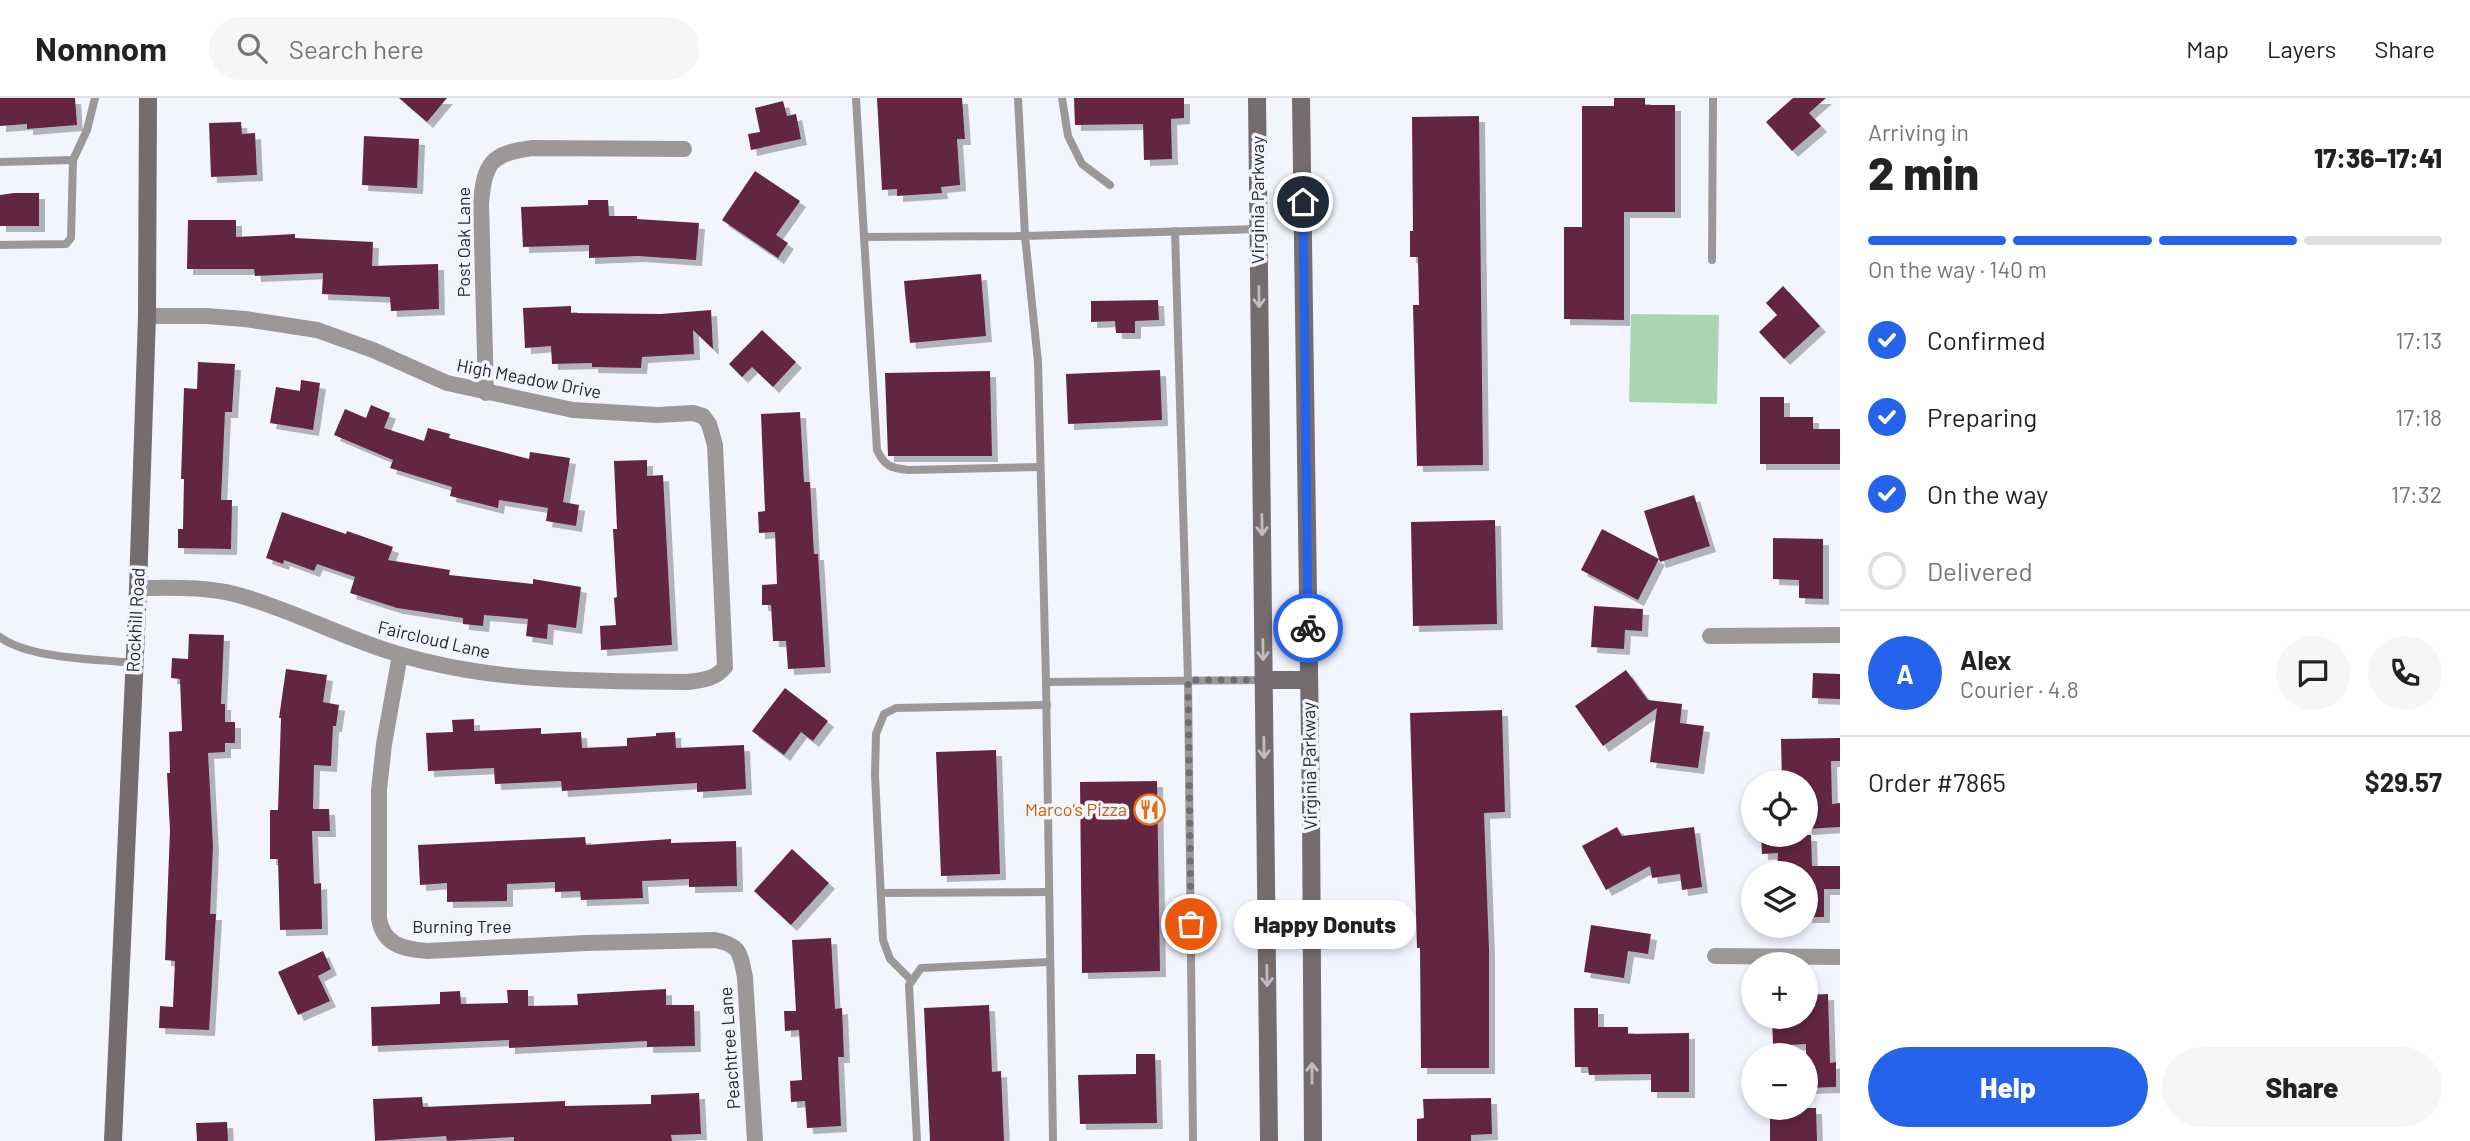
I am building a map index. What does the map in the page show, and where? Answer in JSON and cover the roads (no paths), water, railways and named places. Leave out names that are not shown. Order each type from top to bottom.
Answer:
[{"type":"main road","name":"Rockhill Road","points":[[113,1141],[138,589],[147,316],[148,98]]},
{"type":"main road","name":"Virginia Parkway","points":[[1257,98],[1269,1141]]},
{"type":"main road","name":"Virginia Parkway","points":[[1301,98],[1313,1141]]},
{"type":"main road","points":[[1264,680],[1309,680]]},
{"type":"street","name":"Post Oak Lane","points":[[486,393],[481,204],[483,180],[492,163],[511,151],[533,148],[684,149]]},
{"type":"street","name":"High Meadow Drive","points":[[147,316],[246,319],[317,330],[373,350],[425,374],[486,393],[587,412],[657,415],[693,413],[703,416],[709,424],[715,445],[725,667]]},
{"type":"street","name":"Faircloud Lane","points":[[138,589],[205,589],[236,594],[337,634],[400,655],[475,672],[556,681],[698,681],[719,674],[725,667]]},
{"type":"street","points":[[1710,635],[1840,635]]},
{"type":"street","name":"Burning Tree","points":[[400,655],[384,744],[379,790],[379,918],[380,929],[385,938],[410,949],[428,951],[715,940],[735,947],[740,953]]},
{"type":"street","name":"Peachtree Lane","points":[[740,953],[745,977],[755,1141]]},
{"type":"street","points":[[1715,956],[1840,957]]},
{"type":"lane","points":[[0,245],[66,244],[71,238],[73,160],[87,130],[94,98]]},
{"type":"lane","points":[[856,98],[877,450],[883,463],[890,468],[909,470],[1040,467]]},
{"type":"lane","points":[[1018,98],[1025,236],[1038,362],[1053,1141]]},
{"type":"lane","points":[[1062,98],[1068,136],[1082,164],[1110,185]]},
{"type":"lane","points":[[1712,260],[1713,98]]},
{"type":"lane","points":[[0,162],[73,160]]},
{"type":"lane","points":[[864,237],[1025,236],[1258,229]]},
{"type":"lane","points":[[1175,231],[1188,680],[1193,1141]]},
{"type":"lane","points":[[0,637],[12,646],[62,656],[134,663]]},
{"type":"lane","points":[[1046,682],[1264,680]]},
{"type":"lane","points":[[912,981],[890,959],[883,940],[875,775],[876,734],[884,714],[896,708],[1046,705]]},
{"type":"lane","points":[[881,892],[1048,892]]},
{"type":"lane","points":[[917,1141],[909,985],[921,968],[1049,962]]},
{"type":"place","name":"Marco's Pizza","points":[[1150,810]]},
{"type":"place","name":"Happy Donuts","points":[[1191,924]]}]
